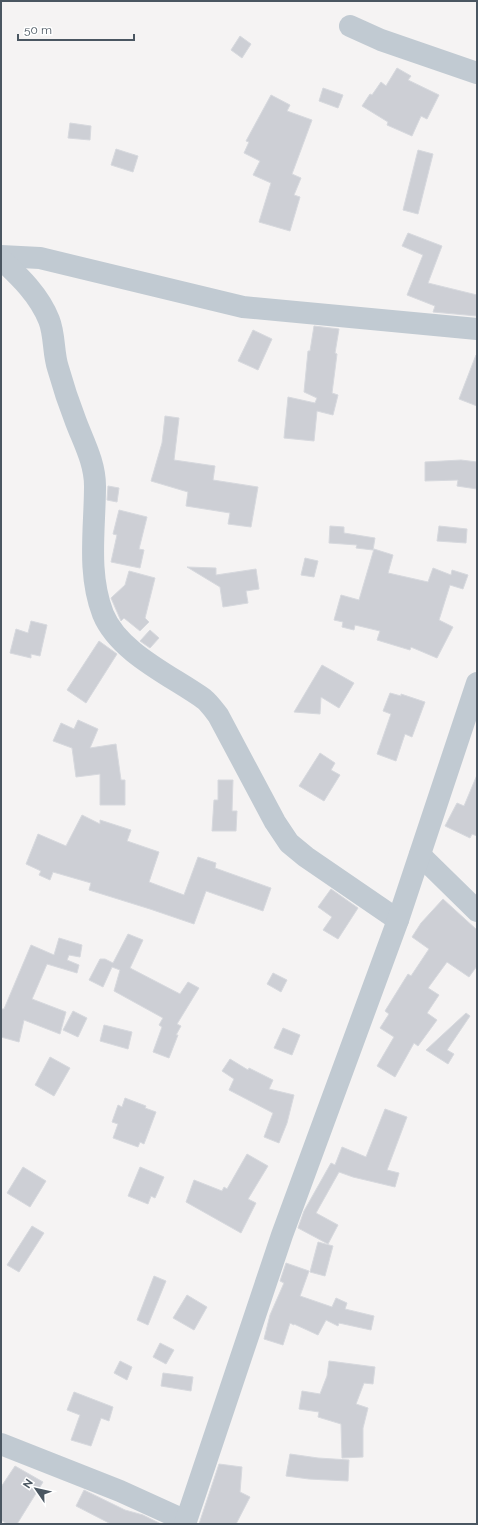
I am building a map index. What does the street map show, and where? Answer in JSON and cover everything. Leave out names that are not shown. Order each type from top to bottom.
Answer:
[{"type":"street","points":[[350,26],[381,40],[477,73]]},
{"type":"street","points":[[1,256],[40,258],[243,306],[477,329]]},
{"type":"street","points":[[1,259],[30,287],[50,321],[57,366],[69,404],[92,462],[95,484],[92,536],[94,568],[98,598],[104,615],[112,629],[130,649],[160,671],[205,700],[218,715],[275,822],[289,843],[306,857],[398,920]]},
{"type":"street","points":[[1,1444],[120,1491],[185,1523],[282,1235],[398,920],[477,683]]},
{"type":"street","points":[[420,855],[477,911]]},
{"type":"building","points":[[240,36],[251,44],[242,58],[231,50]]},
{"type":"building","points":[[397,68],[411,76],[408,80],[439,95],[427,119],[421,116],[412,136],[387,125],[388,122],[362,106],[381,82],[386,86]]},
{"type":"building","points":[[323,88],[343,95],[338,108],[319,101]]},
{"type":"building","points":[[271,95],[290,105],[287,111],[312,120],[292,174],[301,178],[294,195],[300,197],[290,231],[259,222],[271,183],[253,175],[260,161],[244,153],[249,142],[246,141]]},
{"type":"building","points":[[70,123],[91,126],[90,140],[68,138]]},
{"type":"building","points":[[116,149],[138,156],[133,172],[111,165]]},
{"type":"building","points":[[418,150],[433,154],[418,214],[403,210]]},
{"type":"building","points":[[408,233],[442,246],[428,283],[477,295],[477,316],[433,312],[435,306],[407,295],[423,255],[402,246]]},
{"type":"building","points":[[314,326],[339,329],[335,353],[337,354],[332,393],[338,395],[333,415],[317,411],[314,441],[284,438],[288,397],[315,403],[317,398],[304,392],[308,351],[310,351]]},
{"type":"building","points":[[253,330],[272,339],[258,370],[238,361]]},
{"type":"building","points":[[476,355],[477,356],[477,406],[459,399]]},
{"type":"building","points":[[165,416],[179,418],[174,460],[215,466],[213,480],[258,487],[251,527],[228,524],[230,513],[186,506],[188,492],[151,481],[162,443]]},
{"type":"building","points":[[461,460],[477,462],[477,489],[457,486],[458,480],[425,481],[425,462]]},
{"type":"building","points":[[108,486],[119,488],[117,502],[107,500]]},
{"type":"building","points":[[119,510],[147,517],[139,549],[144,550],[140,568],[111,562],[117,535],[113,534]]},
{"type":"building","points":[[330,526],[344,527],[344,533],[375,538],[373,550],[356,548],[357,545],[329,543]]},
{"type":"building","points":[[439,526],[467,529],[466,543],[437,541]]},
{"type":"building","points":[[374,549],[393,555],[388,573],[428,582],[433,568],[451,575],[452,570],[468,575],[463,589],[450,585],[439,620],[453,627],[437,658],[411,647],[410,650],[377,640],[380,631],[355,625],[354,630],[342,627],[343,622],[334,620],[341,595],[359,600]]},
{"type":"building","points":[[305,558],[318,561],[314,577],[301,575]]},
{"type":"building","points":[[187,567],[216,568],[216,575],[256,569],[259,589],[246,591],[248,603],[223,607],[220,587]]},
{"type":"building","points":[[129,571],[155,578],[145,618],[149,622],[140,631],[124,618],[121,621],[111,598],[125,585]]},
{"type":"building","points":[[31,621],[47,625],[40,656],[31,654],[31,658],[10,653],[16,629],[28,633]]},
{"type":"building","points":[[150,630],[159,638],[150,648],[140,641]]},
{"type":"building","points":[[99,641],[117,654],[86,703],[67,690]]},
{"type":"building","points":[[322,665],[354,683],[339,708],[321,697],[320,714],[294,712]]},
{"type":"building","points":[[390,693],[401,696],[401,694],[425,702],[412,737],[405,734],[396,761],[377,754],[391,714],[383,711]]},
{"type":"building","points":[[78,720],[98,729],[90,748],[116,744],[121,780],[125,780],[125,805],[100,805],[100,774],[76,777],[72,748],[53,741],[61,723],[74,729]]},
{"type":"building","points":[[320,753],[335,763],[331,770],[340,775],[324,801],[299,786]]},
{"type":"building","points":[[477,775],[477,836],[472,834],[470,838],[445,826],[457,803],[464,806]]},
{"type":"building","points":[[218,780],[233,780],[232,811],[237,811],[236,831],[212,831],[214,800],[218,800]]},
{"type":"building","points":[[82,815],[100,824],[100,820],[131,830],[127,841],[159,852],[149,882],[184,895],[198,857],[216,863],[215,868],[271,888],[263,911],[206,891],[194,924],[89,890],[91,883],[53,872],[50,880],[39,875],[41,871],[26,864],[38,834],[66,846]]},
{"type":"building","points":[[331,889],[358,908],[338,939],[323,930],[332,917],[318,907]]},
{"type":"building","points":[[443,899],[477,930],[477,966],[469,977],[447,962],[428,988],[439,995],[427,1013],[437,1020],[418,1046],[414,1043],[395,1077],[377,1066],[394,1037],[380,1028],[389,1014],[385,1011],[408,974],[411,976],[429,949],[412,937],[421,923]]},
{"type":"building","points":[[128,934],[143,940],[130,968],[180,994],[188,982],[199,988],[177,1024],[181,1026],[176,1035],[178,1035],[169,1058],[153,1052],[162,1027],[159,1025],[163,1018],[114,991],[120,970],[112,967],[103,987],[89,980],[100,959],[105,959],[113,963]]},
{"type":"building","points":[[59,938],[82,945],[80,957],[69,955],[67,960],[79,965],[77,973],[47,964],[32,999],[66,1012],[60,1034],[24,1020],[19,1042],[1,1037],[1,1009],[4,1009],[31,945],[54,955]]},
{"type":"building","points":[[273,973],[287,980],[281,992],[267,984]]},
{"type":"building","points":[[73,1011],[87,1018],[78,1037],[63,1030]]},
{"type":"building","points":[[466,1013],[470,1016],[447,1050],[454,1054],[448,1064],[426,1050]]},
{"type":"building","points":[[104,1025],[132,1032],[128,1049],[100,1041]]},
{"type":"building","points":[[283,1028],[300,1035],[292,1055],[274,1048]]},
{"type":"building","points":[[50,1057],[70,1068],[54,1096],[35,1085]]},
{"type":"building","points":[[230,1059],[248,1070],[249,1068],[273,1080],[269,1089],[294,1095],[287,1123],[279,1143],[264,1137],[273,1113],[229,1090],[234,1079],[222,1071]]},
{"type":"building","points":[[125,1098],[146,1106],[145,1108],[156,1112],[144,1144],[140,1142],[138,1147],[113,1138],[118,1124],[112,1122],[118,1105],[122,1107]]},
{"type":"building","points":[[385,1109],[407,1117],[387,1170],[399,1173],[395,1187],[353,1177],[339,1172],[316,1213],[338,1225],[328,1244],[298,1228],[304,1211],[331,1163],[335,1165],[342,1147],[366,1157]]},
{"type":"building","points":[[247,1154],[268,1166],[248,1199],[256,1203],[241,1233],[186,1202],[194,1180],[222,1191],[224,1187],[227,1189]]},
{"type":"building","points":[[23,1167],[46,1181],[30,1207],[7,1193]]},
{"type":"building","points":[[140,1167],[164,1177],[155,1198],[151,1196],[148,1204],[128,1196]]},
{"type":"building","points":[[32,1226],[44,1233],[19,1272],[7,1265]]},
{"type":"building","points":[[318,1242],[333,1246],[325,1276],[310,1272]]},
{"type":"building","points":[[286,1263],[309,1271],[300,1296],[332,1307],[336,1298],[347,1303],[345,1309],[374,1316],[371,1330],[339,1323],[338,1326],[326,1320],[318,1335],[290,1323],[283,1345],[264,1339],[270,1315],[284,1283],[280,1281]]},
{"type":"building","points":[[154,1276],[166,1281],[148,1325],[137,1320]]},
{"type":"building","points":[[187,1295],[207,1307],[194,1330],[173,1318]]},
{"type":"building","points":[[160,1343],[174,1350],[166,1364],[153,1357]]},
{"type":"building","points":[[120,1361],[132,1367],[127,1380],[114,1373]]},
{"type":"building","points":[[329,1361],[375,1367],[373,1384],[364,1383],[356,1404],[368,1408],[363,1428],[363,1457],[342,1458],[341,1424],[318,1417],[319,1412],[299,1409],[302,1391],[320,1394],[327,1376]]},
{"type":"building","points":[[163,1373],[193,1377],[191,1391],[161,1386]]},
{"type":"building","points":[[74,1392],[113,1407],[109,1421],[101,1418],[91,1446],[71,1440],[80,1415],[67,1410]]},
{"type":"building","points":[[290,1454],[349,1460],[348,1481],[286,1476]]},
{"type":"building","points":[[219,1464],[242,1467],[240,1492],[250,1497],[236,1524],[199,1524]]},
{"type":"building","points":[[15,1466],[43,1482],[17,1524],[7,1524],[1,1520],[1,1487]]},
{"type":"building","points":[[84,1490],[125,1510],[143,1515],[161,1524],[111,1524],[76,1506]]}]
